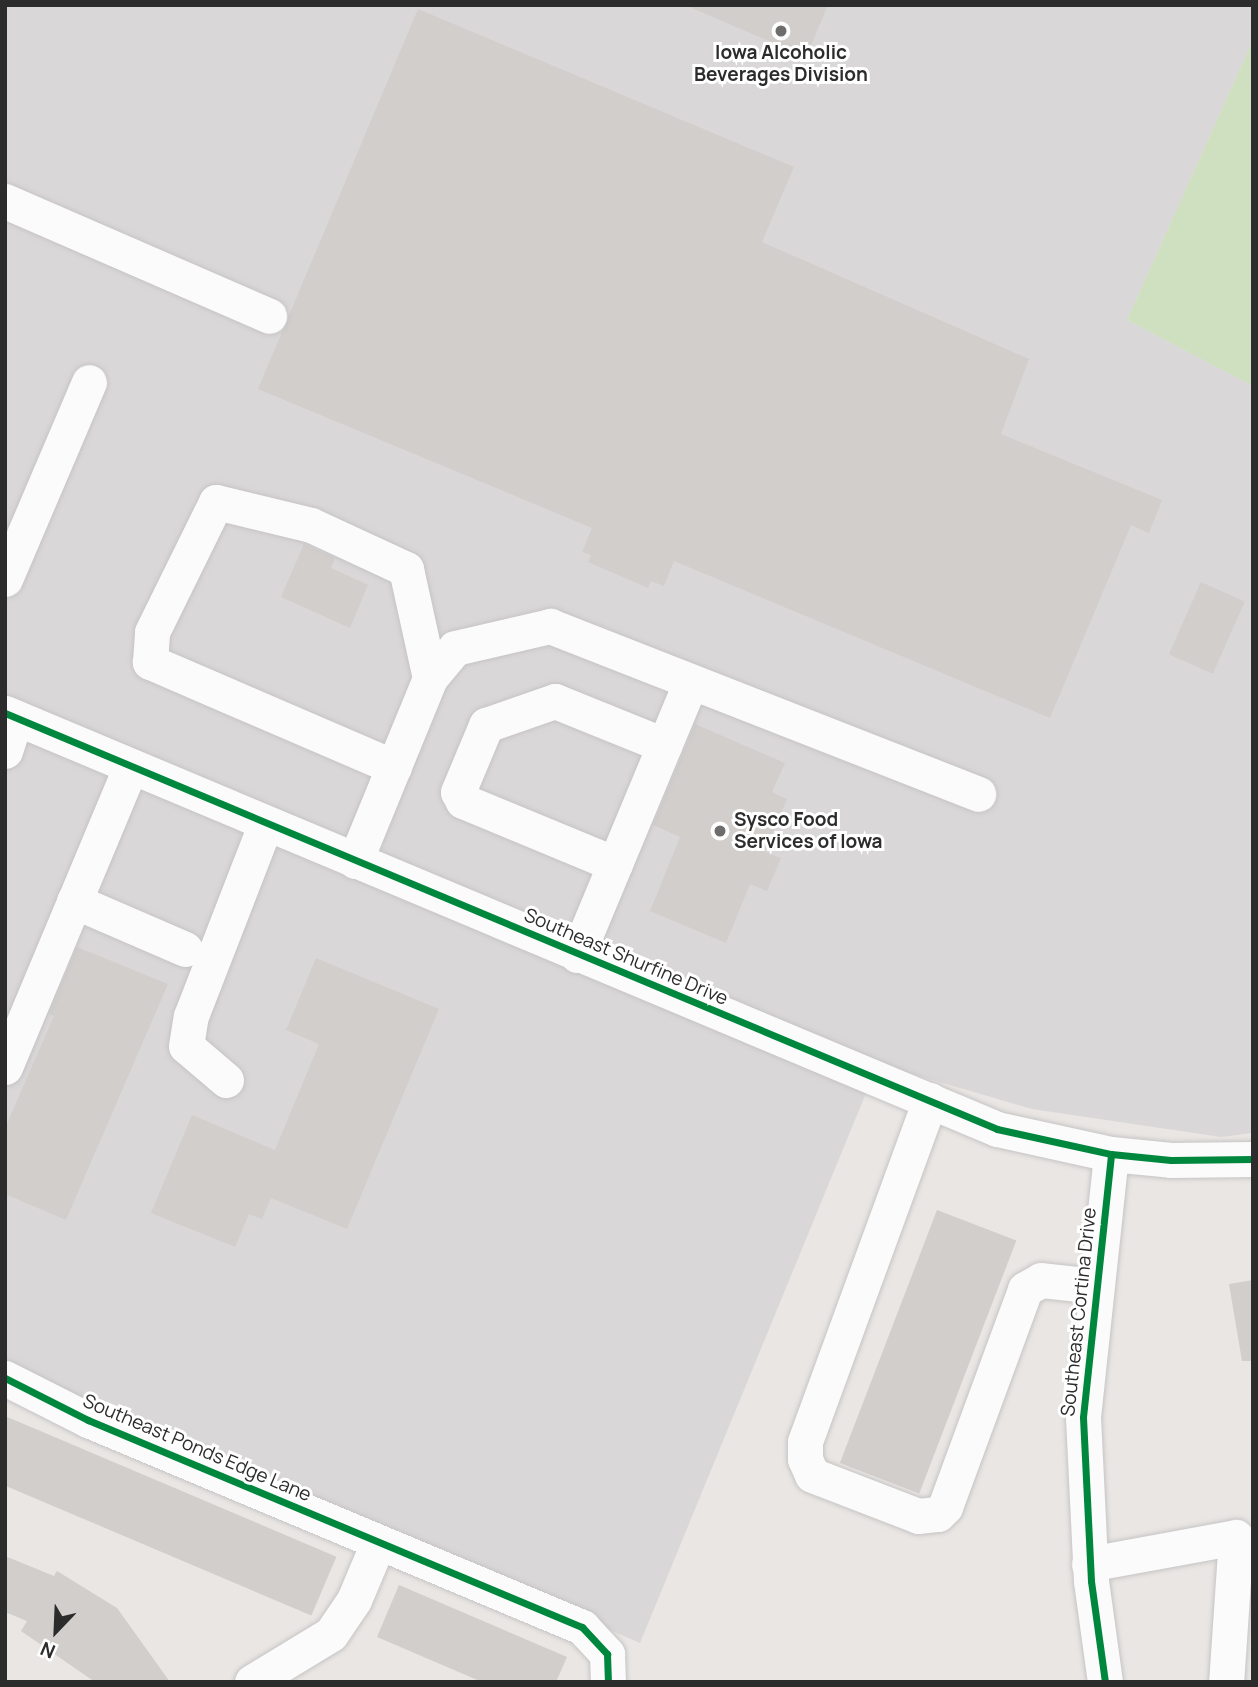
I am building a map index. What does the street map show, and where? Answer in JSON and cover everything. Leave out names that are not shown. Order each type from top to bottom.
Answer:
[{"type":"street","points":[[5,201],[269,316]]},
{"type":"street","points":[[5,579],[89,382]]},
{"type":"street","points":[[394,767],[150,662],[152,632],[216,502],[311,525],[406,569],[430,678]]},
{"type":"street","points":[[355,861],[430,678],[455,648],[550,626],[978,794]]},
{"type":"street","points":[[577,954],[690,682]]},
{"type":"street","points":[[615,864],[463,801],[458,792],[486,725],[555,701],[664,745]]},
{"type":"street","points":[[5,751],[11,715]]},
{"type":"street","name":"Southeast Shurfine Drive","points":[[11,715],[997,1129],[1111,1154],[1171,1160],[1253,1159]]},
{"type":"street","points":[[5,1067],[131,766]]},
{"type":"street","points":[[226,1080],[186,1046],[191,1016],[266,823]]},
{"type":"street","points":[[74,901],[185,948]]},
{"type":"street","points":[[930,1100],[805,1442],[805,1459],[812,1475],[918,1516],[938,1514],[945,1507],[1025,1289],[1041,1280],[1096,1286]]},
{"type":"street","name":"Southeast Cortina Drive","points":[[1105,1682],[1089,1564],[1083,1417],[1111,1154]]},
{"type":"street","name":"Southeast Ponds Edge Lane","points":[[5,1378],[88,1420],[582,1627],[607,1654],[608,1682]]},
{"type":"street","points":[[1089,1564],[1236,1537],[1226,1682]]},
{"type":"street","points":[[252,1682],[331,1634],[354,1600],[378,1543]]},
{"type":"shaded area","points":[[5,5],[1253,5],[1253,40],[1127,320],[1253,386],[1253,1133],[1221,1137],[1032,1109],[878,1064],[640,1643],[5,1365]]},
{"type":"green space","points":[[1253,40],[1253,386],[1127,320]]},
{"type":"building","name":"Iowa Alcoholic Beverages Division","points":[[685,5],[828,5],[806,57]]},
{"type":"building","points":[[418,9],[794,167],[762,242],[1029,359],[1001,434],[1162,500],[1149,533],[1131,525],[1050,718],[674,561],[664,586],[651,581],[648,588],[588,562],[591,555],[582,552],[592,528],[258,389]]},
{"type":"building","points":[[304,544],[335,558],[331,568],[368,585],[350,628],[281,597]]},
{"type":"building","points":[[1201,582],[1245,602],[1213,674],[1169,654]]},
{"type":"building","name":"Sysco Food Services of Iowa","points":[[695,724],[785,763],[772,792],[787,799],[765,852],[781,858],[767,891],[750,884],[726,943],[650,911],[680,837],[653,825]]},
{"type":"building","points":[[77,947],[168,984],[66,1220],[5,1194],[5,1128],[54,1016],[49,1014]]},
{"type":"building","points":[[316,958],[439,1009],[347,1229],[271,1198],[262,1219],[249,1214],[235,1247],[151,1213],[192,1115],[275,1150],[319,1044],[286,1030]]},
{"type":"building","points":[[937,1210],[1016,1240],[919,1493],[840,1463]]},
{"type":"building","points":[[1253,1280],[1253,1361],[1242,1361],[1229,1284]]},
{"type":"building","points":[[5,1416],[336,1557],[311,1616],[5,1486]]},
{"type":"building","points":[[5,1556],[54,1576],[57,1571],[117,1608],[170,1682],[95,1682],[21,1631],[27,1621],[5,1612]]},
{"type":"building","points":[[399,1585],[567,1657],[556,1682],[482,1682],[377,1637]]},
{"type":"cycle path","points":[[5,713],[997,1129],[1111,1154],[1171,1160],[1253,1159]]},
{"type":"cycle path","points":[[1105,1682],[1091,1581],[1083,1417],[1111,1154]]},
{"type":"cycle path","points":[[5,1378],[88,1420],[582,1627],[607,1654],[608,1682]]},
{"type":"place","name":"Iowa Alcoholic Beverages Division","points":[[781,31]]},
{"type":"place","name":"Sysco Food Services of Iowa","points":[[720,831]]}]
